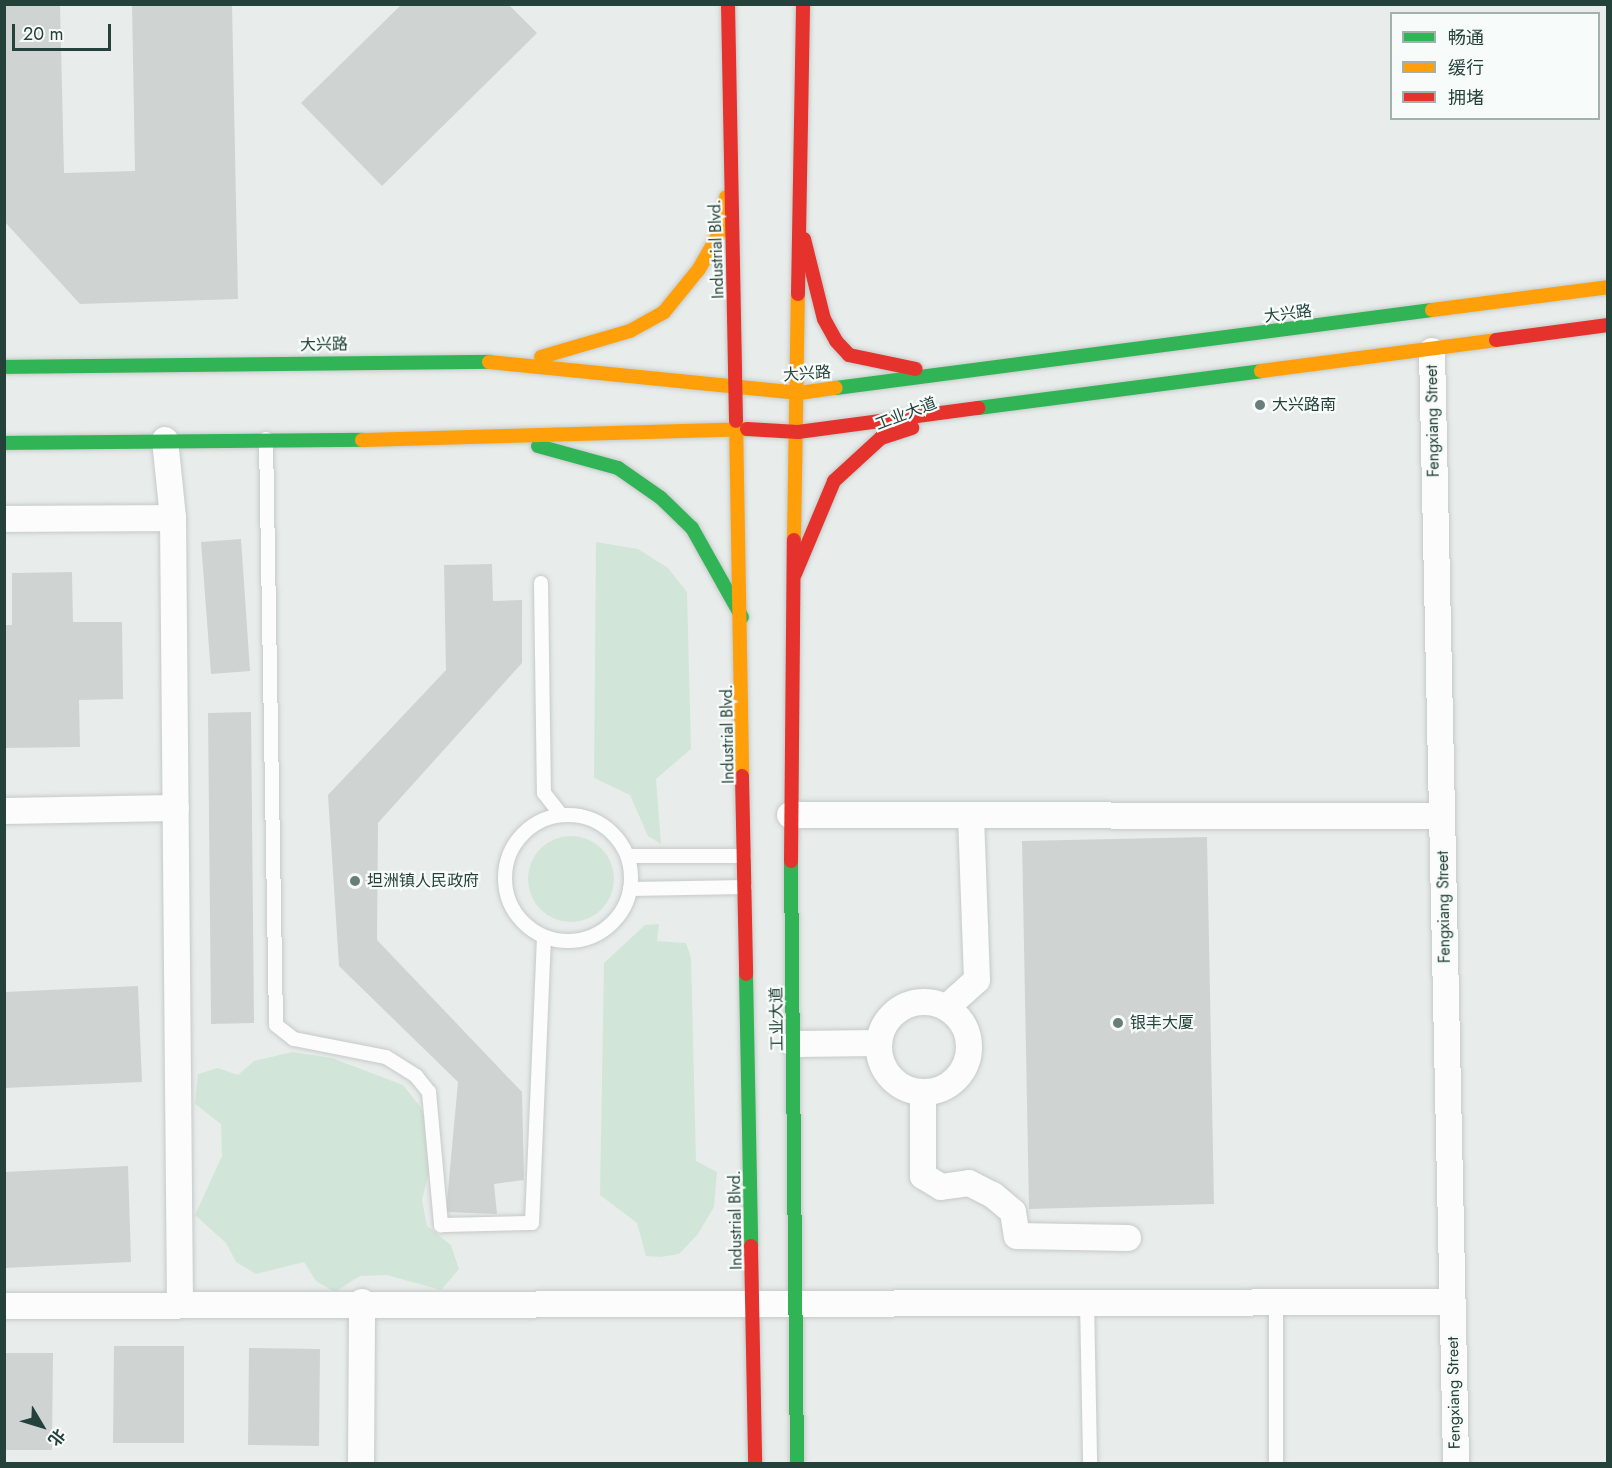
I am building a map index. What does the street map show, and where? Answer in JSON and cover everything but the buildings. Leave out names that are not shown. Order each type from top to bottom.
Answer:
[{"type":"main road","name":"Industrial Blvd.","points":[[728,4],[739,428],[755,1464]]},
{"type":"main road","points":[[798,432],[803,4]]},
{"type":"main road","points":[[515,362],[574,351],[664,312],[699,269],[723,227],[731,156]]},
{"type":"main road","points":[[800,223],[824,319],[849,355],[947,375]]},
{"type":"main road","name":"大兴路","points":[[4,367],[515,362],[738,390],[799,393],[1608,287]]},
{"type":"main road","points":[[4,443],[266,437],[507,437],[739,428],[798,432],[1432,351],[1608,325]]},
{"type":"main road","name":"工业大道","points":[[795,574],[834,481],[881,438],[962,410]]},
{"type":"main road","name":"工业大道","points":[[797,1464],[790,815],[798,432]]},
{"type":"main road","points":[[507,437],[618,468],[661,498],[692,528],[742,617]]},
{"type":"street","name":"Fengxiang Street","points":[[1432,351],[1456,1464]]},
{"type":"street","points":[[165,440],[173,518],[180,1305]]},
{"type":"street","points":[[4,519],[173,518]]},
{"type":"street","points":[[4,811],[176,808]]},
{"type":"street","points":[[790,815],[1442,816]]},
{"type":"street","points":[[947,1007],[977,980],[971,815]]},
{"type":"street","points":[[918,1002],[947,1007],[967,1030],[968,1060],[951,1083],[923,1092],[891,1076],[879,1043],[891,1016],[903,1007],[918,1002]]},
{"type":"street","points":[[794,1044],[879,1043]]},
{"type":"street","points":[[923,1092],[922,1176],[941,1187],[969,1183],[993,1195],[1012,1212],[1017,1236],[1128,1238]]},
{"type":"street","points":[[4,1306],[362,1302],[797,1304],[1276,1299],[1452,1302]]},
{"type":"street","points":[[361,1464],[362,1302]]},
{"type":"lane","points":[[266,437],[276,1025],[294,1039],[386,1057],[423,1084],[429,1092],[441,1225],[532,1223],[544,938]]},
{"type":"lane","points":[[541,583],[544,793],[561,815]]},
{"type":"lane","points":[[561,815],[602,824],[628,856],[630,889],[619,916],[604,930],[565,942],[544,938],[514,911],[505,871],[524,834],[561,815]]},
{"type":"lane","points":[[628,856],[746,856]]},
{"type":"lane","points":[[630,889],[747,887]]},
{"type":"lane","points":[[1276,1299],[1276,1464]]},
{"type":"lane","points":[[1087,1301],[1090,1464]]},
{"type":"green space","points":[[596,542],[638,549],[668,568],[687,592],[691,749],[656,779],[661,844],[648,836],[630,795],[594,778]]},
{"type":"green space","points":[[571,836],[588,839],[607,855],[611,862],[614,879],[611,896],[595,915],[588,919],[571,922],[554,919],[535,903],[531,896],[528,879],[531,862],[547,843],[554,839]]},
{"type":"green space","points":[[659,924],[657,941],[686,943],[691,958],[696,1161],[717,1172],[714,1207],[698,1234],[679,1254],[661,1257],[646,1256],[637,1223],[600,1195],[604,963],[645,925]]},
{"type":"green space","points":[[292,1052],[332,1058],[403,1085],[419,1105],[430,1125],[432,1160],[422,1200],[427,1226],[451,1245],[459,1269],[441,1290],[387,1275],[360,1276],[335,1292],[316,1281],[304,1262],[256,1274],[236,1262],[226,1243],[195,1215],[222,1156],[221,1124],[195,1104],[198,1074],[218,1068],[238,1075],[254,1061]]},
{"type":"traffic: fast","points":[[836,388],[1432,310]]},
{"type":"traffic: fast","points":[[4,367],[489,362]]},
{"type":"traffic: fast","points":[[978,408],[1261,371]]},
{"type":"traffic: fast","points":[[4,443],[362,440]]},
{"type":"traffic: fast","points":[[538,446],[618,468],[661,498],[692,528],[742,617]]},
{"type":"traffic: fast","points":[[791,861],[797,1464]]},
{"type":"traffic: fast","points":[[746,974],[751,1246]]},
{"type":"traffic: slow","points":[[541,357],[630,331],[664,312],[699,269],[723,227],[726,197]]},
{"type":"traffic: slow","points":[[1432,310],[1608,287]]},
{"type":"traffic: slow","points":[[794,540],[798,294]]},
{"type":"traffic: slow","points":[[1261,371],[1496,340]]},
{"type":"traffic: slow","points":[[489,362],[799,393],[836,388]]},
{"type":"traffic: slow","points":[[736,421],[742,776]]},
{"type":"traffic: slow","points":[[362,440],[747,429]]},
{"type":"traffic: jam","points":[[728,4],[736,421]]},
{"type":"traffic: jam","points":[[798,294],[803,4]]},
{"type":"traffic: jam","points":[[804,239],[824,319],[836,341],[849,355],[916,369]]},
{"type":"traffic: jam","points":[[1496,340],[1608,325]]},
{"type":"traffic: jam","points":[[747,429],[798,432],[978,408]]},
{"type":"traffic: jam","points":[[795,574],[834,481],[881,438],[912,428]]},
{"type":"traffic: jam","points":[[791,861],[794,540]]},
{"type":"traffic: jam","points":[[742,776],[746,974]]},
{"type":"traffic: jam","points":[[751,1246],[755,1464]]},
{"type":"place","name":"大兴路南","points":[[1260,405]]},
{"type":"place","name":"坦洲镇人民政府","points":[[355,881]]},
{"type":"place","name":"银丰大厦","points":[[1118,1023]]}]
